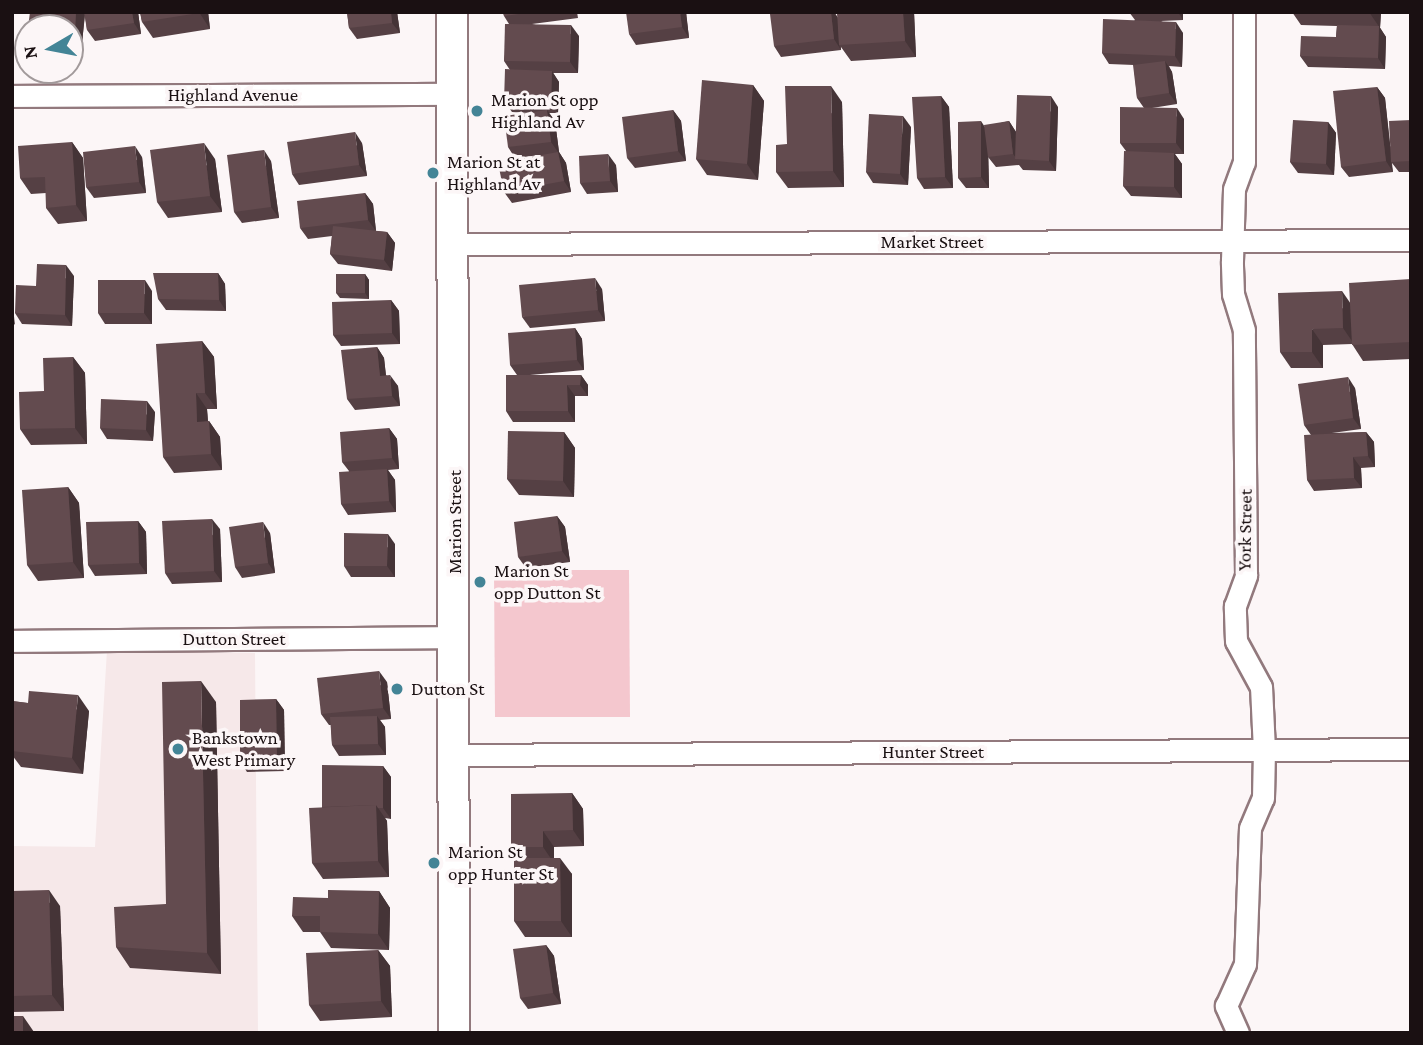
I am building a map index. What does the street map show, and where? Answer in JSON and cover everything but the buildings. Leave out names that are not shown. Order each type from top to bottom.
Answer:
[{"type":"main road","name":"Marion Street","points":[[452,12],[454,1033]]},
{"type":"street","name":"York Street","points":[[1238,1033],[1226,1006],[1245,964],[1250,828],[1263,799],[1264,750],[1261,687],[1236,641],[1235,606],[1246,575],[1244,330],[1233,294],[1234,189],[1244,162],[1244,12]]},
{"type":"street","name":"Highland Avenue","points":[[12,96],[453,94]]},
{"type":"street","name":"Market Street","points":[[454,244],[1411,240]]},
{"type":"street","name":"Dutton Street","points":[[12,641],[455,637]]},
{"type":"street","name":"Hunter Street","points":[[455,755],[1411,749]]},
{"type":"shaded area","points":[[494,570],[629,570],[630,717],[495,717]]},
{"type":"shaded area","name":"Bankstown West Primary","points":[[107,650],[255,653],[258,1033],[12,1033],[12,846],[95,847]]},
{"type":"place","name":"Marion St opp Highland Av","points":[[477,111]]},
{"type":"place","name":"Marion St at Highland Av","points":[[433,173]]},
{"type":"place","name":"Marion St opp Dutton St","points":[[480,582]]},
{"type":"place","name":"Dutton St","points":[[397,689]]},
{"type":"place","name":"Bankstown West Primary","points":[[178,749]]},
{"type":"place","name":"Marion St opp Hunter St","points":[[434,863]]}]
